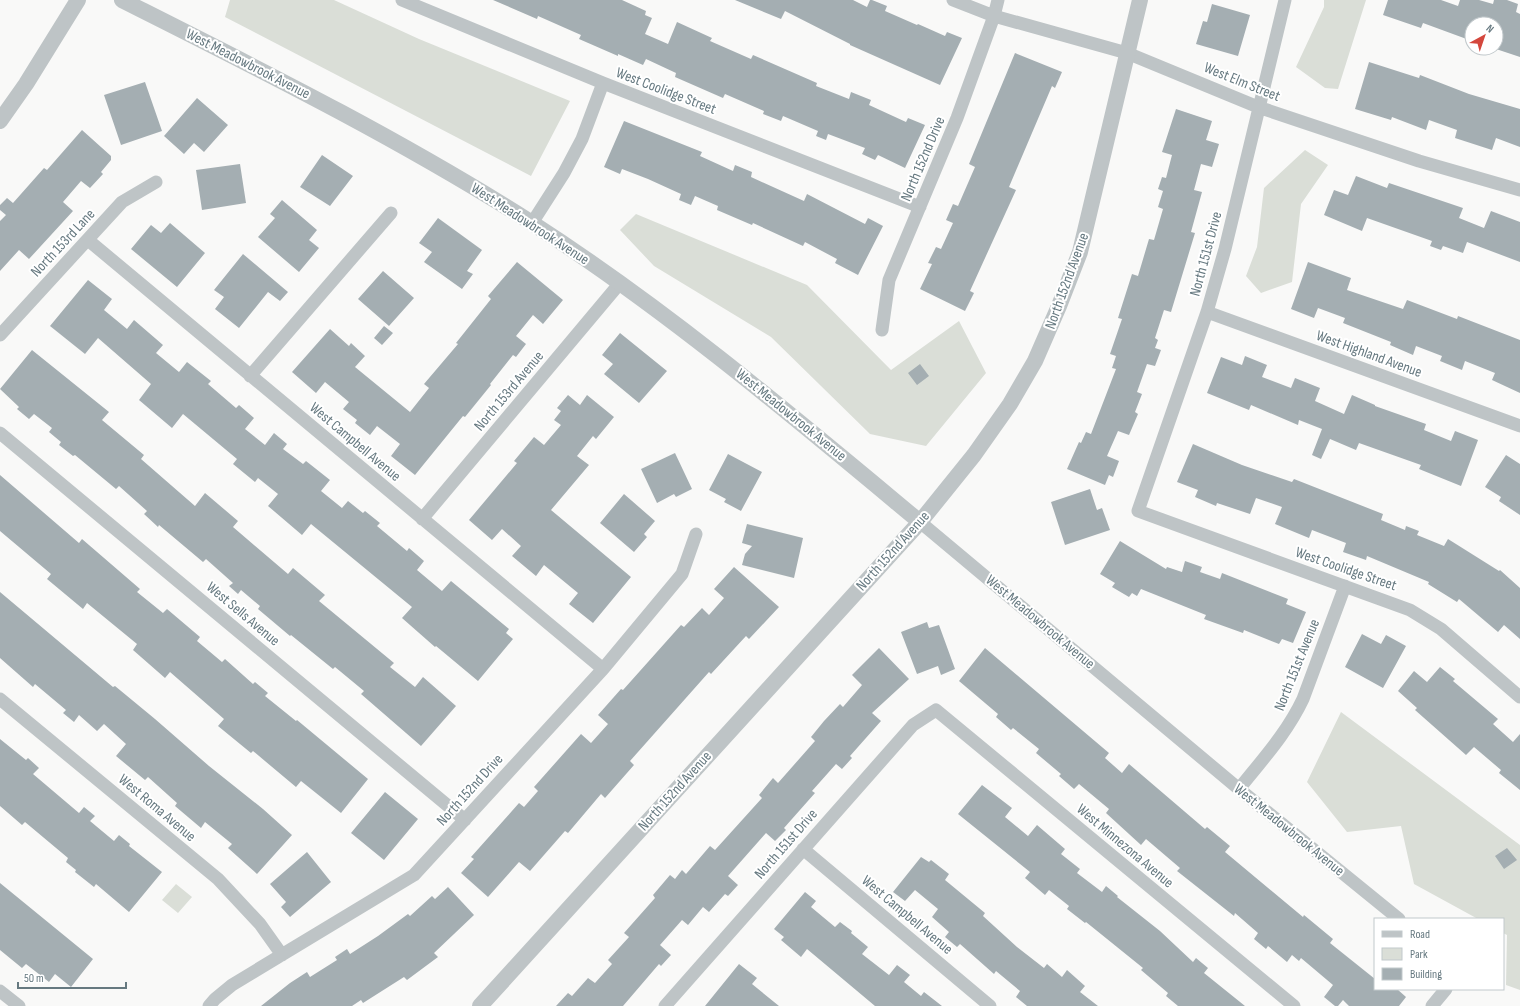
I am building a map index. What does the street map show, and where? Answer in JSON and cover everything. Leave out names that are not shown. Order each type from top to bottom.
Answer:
[{"type":"street","points":[[0,121],[26,84],[78,0]]},
{"type":"street","name":"West Meadowbrook Avenue","points":[[122,0],[283,81],[454,175],[532,224],[620,283],[751,381],[1239,789],[1397,918]]},
{"type":"street","name":"West Coolidge Street","points":[[402,0],[603,83],[920,207]]},
{"type":"street","name":"West Elm Street","points":[[953,0],[994,16],[1127,53],[1258,107],[1419,161],[1520,190]]},
{"type":"street","name":"North 152nd Drive","points":[[882,330],[889,280],[957,118],[994,16],[998,0]]},
{"type":"street","name":"North 152nd Avenue","points":[[480,1006],[920,522],[974,455],[1010,404],[1035,361],[1048,334],[1080,252],[1140,0]]},
{"type":"street","name":"North 151st Drive","points":[[1138,512],[1207,312],[1225,249],[1285,0]]},
{"type":"street","points":[[532,224],[560,179],[582,139],[603,83]]},
{"type":"street","name":"North 153rd Lane","points":[[0,334],[122,202],[156,182]]},
{"type":"street","points":[[250,376],[391,213]]},
{"type":"street","name":"West Campbell Avenue","points":[[88,240],[602,669]]},
{"type":"street","name":"North 153rd Avenue","points":[[422,519],[620,283]]},
{"type":"street","name":"West Highland Avenue","points":[[1207,312],[1520,426]]},
{"type":"street","name":"West Sells Avenue","points":[[0,433],[465,820]]},
{"type":"street","name":"West Coolidge Street","points":[[1138,512],[1396,603],[1425,618],[1457,642],[1520,697]]},
{"type":"street","name":"North 152nd Drive","points":[[209,1006],[215,999],[232,986],[414,875],[602,669],[682,574],[696,534]]},
{"type":"street","name":"North 151st Avenue","points":[[1239,789],[1280,738],[1297,713],[1345,586]]},
{"type":"street","name":"West Roma Avenue","points":[[0,699],[218,879],[260,924],[282,955]]},
{"type":"street","name":"North 151st Drive","points":[[666,1005],[913,725],[936,710]]},
{"type":"street","name":"West Minnezona Avenue","points":[[936,710],[1294,1006]]},
{"type":"street","name":"West Campbell Avenue","points":[[803,849],[990,1006]]},
{"type":"street","points":[[1432,1006],[1445,990]]},
{"type":"street","points":[[0,991],[19,1006]]},
{"type":"green space","points":[[230,0],[334,0],[419,39],[570,101],[531,176],[225,17]]},
{"type":"green space","points":[[1324,0],[1366,0],[1338,89],[1325,88],[1296,67],[1324,7]]},
{"type":"green space","points":[[1305,150],[1328,165],[1301,204],[1292,282],[1261,293],[1246,276],[1257,247],[1264,188]]},
{"type":"green space","points":[[636,214],[807,285],[891,370],[959,321],[986,373],[926,446],[870,434],[771,337],[654,266],[620,230]]},
{"type":"green space","points":[[1341,712],[1520,845],[1520,990],[1506,985],[1507,935],[1504,934],[1504,918],[1476,918],[1414,884],[1401,826],[1347,832],[1307,782]]},
{"type":"green space","points":[[176,884],[192,897],[178,913],[162,900]]},
{"type":"building","points":[[493,0],[622,0],[646,11],[645,15],[652,18],[645,34],[668,44],[677,22],[712,38],[710,41],[751,59],[753,55],[817,83],[816,86],[849,99],[851,92],[871,100],[869,105],[906,122],[908,118],[925,125],[905,168],[878,155],[875,160],[862,154],[865,148],[828,134],[826,140],[816,136],[818,131],[783,116],[781,121],[763,114],[764,111],[725,94],[723,98],[675,77],[676,73],[646,59],[643,65],[618,54],[618,56],[579,39],[581,35],[538,16],[537,19]]},
{"type":"building","points":[[735,0],[853,0],[867,7],[870,0],[872,0],[887,6],[885,11],[917,25],[918,24],[945,36],[947,32],[962,38],[940,85],[850,45],[785,11],[781,19]]},
{"type":"building","points":[[1388,0],[1441,0],[1458,6],[1460,0],[1479,0],[1493,4],[1494,0],[1507,0],[1518,4],[1516,12],[1520,14],[1520,57],[1504,52],[1504,16],[1464,16],[1464,38],[1423,23],[1421,28],[1383,15]]},
{"type":"building","points":[[1212,4],[1250,15],[1238,56],[1196,44],[1203,21],[1207,22]]},
{"type":"building","points":[[1015,53],[1062,72],[1055,88],[1052,86],[1009,187],[1016,190],[970,291],[974,293],[965,311],[920,289],[932,264],[928,263],[936,247],[941,249],[953,223],[946,220],[953,204],[958,206],[975,167],[969,164]]},
{"type":"building","points":[[1369,62],[1419,78],[1420,75],[1469,94],[1520,109],[1520,147],[1496,138],[1492,150],[1455,138],[1457,130],[1429,120],[1426,130],[1392,117],[1391,120],[1355,109]]},
{"type":"building","points":[[145,82],[162,131],[121,145],[104,95]]},
{"type":"building","points":[[197,98],[228,125],[204,152],[194,143],[184,154],[164,136]]},
{"type":"building","points":[[1176,109],[1212,121],[1206,140],[1219,144],[1212,167],[1201,164],[1194,190],[1202,192],[1191,232],[1195,233],[1171,312],[1164,310],[1155,338],[1158,340],[1155,348],[1161,350],[1155,366],[1147,364],[1137,392],[1142,394],[1135,412],[1138,414],[1129,435],[1118,431],[1107,456],[1119,461],[1113,477],[1109,475],[1105,485],[1067,469],[1079,442],[1081,443],[1086,432],[1091,434],[1116,369],[1112,368],[1116,356],[1110,354],[1122,319],[1118,318],[1132,274],[1138,276],[1149,239],[1154,240],[1163,209],[1158,207],[1163,191],[1158,189],[1162,177],[1166,178],[1172,155],[1162,152]]},
{"type":"building","points":[[624,121],[702,152],[700,156],[733,171],[735,165],[752,172],[751,177],[804,201],[807,194],[865,224],[868,218],[883,226],[858,275],[835,263],[837,259],[805,242],[803,246],[753,223],[752,225],[717,210],[718,206],[695,196],[691,205],[679,200],[681,194],[648,179],[622,169],[620,174],[604,167]]},
{"type":"building","points":[[82,130],[111,156],[111,160],[101,172],[103,174],[90,188],[81,181],[63,202],[73,211],[29,259],[19,250],[0,271],[0,221],[6,215],[0,210],[0,205],[7,198],[13,203],[44,168],[47,170]]},
{"type":"building","points":[[322,155],[353,176],[330,206],[300,187]]},
{"type":"building","points":[[240,164],[246,203],[202,210],[196,170]]},
{"type":"building","points":[[1356,176],[1387,188],[1389,183],[1463,208],[1459,218],[1484,228],[1491,211],[1520,222],[1520,262],[1467,242],[1463,253],[1443,246],[1441,250],[1430,246],[1432,241],[1367,218],[1362,231],[1324,215],[1334,190],[1348,195]]},
{"type":"building","points":[[282,200],[317,230],[309,240],[319,248],[299,272],[258,237],[275,218],[270,214]]},
{"type":"building","points":[[438,218],[482,250],[467,271],[473,274],[462,289],[424,262],[432,252],[419,243]]},
{"type":"building","points":[[170,223],[205,253],[177,287],[131,249],[151,225],[161,233]]},
{"type":"building","points":[[243,254],[288,292],[280,301],[268,292],[239,328],[215,309],[224,297],[214,290]]},
{"type":"building","points":[[517,262],[563,300],[543,324],[533,315],[516,336],[526,344],[516,357],[513,355],[465,417],[463,416],[415,475],[391,456],[400,444],[377,426],[370,435],[355,423],[357,420],[343,409],[349,402],[325,382],[316,393],[292,372],[330,329],[349,346],[351,343],[365,356],[355,367],[410,412],[429,388],[424,384],[458,344],[456,343],[491,299],[488,296]]},
{"type":"building","points":[[1308,262],[1351,278],[1347,290],[1403,309],[1407,300],[1457,319],[1458,316],[1520,340],[1520,393],[1492,380],[1495,373],[1465,361],[1462,370],[1440,361],[1442,356],[1416,346],[1413,355],[1390,345],[1391,342],[1343,323],[1345,318],[1318,308],[1314,318],[1291,309]]},
{"type":"building","points":[[383,271],[414,298],[389,326],[358,299]]},
{"type":"building","points":[[88,280],[112,299],[104,310],[127,329],[134,320],[163,345],[156,353],[179,372],[187,362],[211,381],[208,384],[236,408],[239,405],[254,418],[245,429],[265,445],[274,433],[287,444],[283,449],[303,464],[306,461],[330,480],[321,491],[342,508],[348,501],[363,513],[365,511],[380,523],[377,526],[407,551],[409,548],[424,561],[417,570],[442,591],[451,581],[509,629],[506,633],[513,639],[478,681],[436,646],[435,647],[402,618],[412,607],[311,524],[302,535],[268,506],[278,494],[258,478],[255,482],[233,464],[237,459],[183,414],[172,428],[139,400],[151,384],[98,338],[85,354],[50,326]]},
{"type":"building","points":[[384,326],[393,333],[382,345],[374,338]]},
{"type":"building","points":[[620,333],[667,371],[639,403],[604,374],[613,364],[602,355]]},
{"type":"building","points":[[32,350],[109,412],[102,420],[144,455],[141,459],[195,506],[205,493],[238,521],[233,527],[288,574],[293,568],[325,595],[319,601],[394,663],[390,667],[415,687],[423,677],[456,706],[421,746],[361,694],[364,691],[335,667],[333,669],[291,635],[290,636],[258,609],[260,606],[241,590],[238,594],[229,586],[233,583],[206,559],[203,562],[159,525],[158,527],[144,514],[147,511],[119,486],[116,489],[75,455],[73,456],[59,445],[61,442],[49,432],[52,428],[34,414],[29,419],[17,409],[19,407],[0,389]]},
{"type":"building","points":[[1245,356],[1267,365],[1262,377],[1291,388],[1295,378],[1320,388],[1315,401],[1344,414],[1352,395],[1375,406],[1426,424],[1424,430],[1451,441],[1455,431],[1478,440],[1461,486],[1419,469],[1421,465],[1359,443],[1356,450],[1330,439],[1321,459],[1312,455],[1322,429],[1299,420],[1298,425],[1251,405],[1249,410],[1207,393],[1221,357],[1242,365]]},
{"type":"building","points":[[920,364],[929,376],[917,385],[908,373]]},
{"type":"building","points":[[568,395],[580,405],[587,395],[614,417],[596,439],[593,436],[577,456],[589,465],[551,510],[631,577],[593,623],[569,604],[578,593],[544,565],[536,576],[512,556],[521,546],[502,529],[492,540],[469,520],[517,463],[514,461],[534,437],[544,445],[561,425],[554,420],[561,411],[557,408]]},
{"type":"building","points":[[1193,444],[1242,465],[1292,482],[1294,479],[1383,514],[1381,520],[1405,530],[1406,526],[1419,531],[1417,535],[1444,546],[1448,539],[1499,571],[1500,570],[1520,588],[1520,639],[1504,625],[1498,632],[1459,599],[1457,602],[1428,584],[1429,582],[1367,556],[1366,560],[1343,552],[1346,543],[1312,530],[1309,538],[1275,524],[1282,507],[1256,498],[1250,514],[1217,503],[1216,506],[1195,497],[1198,490],[1177,482]]},
{"type":"building","points":[[675,453],[692,489],[676,497],[674,494],[657,503],[641,469]]},
{"type":"building","points":[[728,454],[762,472],[741,511],[724,502],[726,499],[709,490]]},
{"type":"building","points":[[1506,455],[1520,464],[1520,515],[1499,501],[1501,497],[1485,487]]},
{"type":"building","points":[[0,475],[79,543],[82,539],[140,589],[137,592],[163,613],[167,609],[200,637],[197,641],[222,662],[225,659],[253,684],[255,682],[268,693],[265,696],[296,721],[297,720],[368,779],[341,813],[301,781],[296,787],[253,751],[251,753],[218,726],[224,719],[170,672],[165,678],[133,650],[137,644],[87,603],[83,609],[47,579],[51,574],[0,531]]},
{"type":"building","points":[[1090,489],[1097,510],[1102,508],[1110,530],[1065,545],[1051,502]]},
{"type":"building","points":[[624,494],[655,521],[644,534],[647,537],[634,552],[600,523]]},
{"type":"building","points":[[747,524],[803,538],[794,578],[742,565],[745,554],[752,546],[742,543]]},
{"type":"building","points":[[1120,541],[1166,569],[1167,567],[1182,572],[1185,561],[1202,567],[1200,572],[1220,579],[1222,573],[1288,599],[1286,604],[1306,612],[1293,643],[1282,639],[1279,644],[1244,630],[1243,633],[1204,619],[1206,615],[1141,589],[1137,596],[1132,593],[1129,597],[1112,587],[1115,583],[1100,574]]},
{"type":"building","points":[[734,567],[779,607],[749,639],[746,636],[711,674],[709,672],[630,761],[634,765],[605,798],[601,794],[568,833],[565,831],[530,871],[519,862],[488,897],[461,873],[474,859],[471,857],[519,803],[524,807],[538,791],[534,787],[581,734],[591,743],[608,724],[598,715],[621,689],[623,690],[681,625],[684,627],[702,608],[709,615],[724,598],[714,589]]},
{"type":"building","points":[[0,592],[113,687],[115,686],[155,719],[292,835],[257,874],[228,848],[232,844],[205,822],[201,828],[175,806],[177,803],[148,777],[145,780],[116,756],[126,744],[104,724],[97,731],[79,715],[74,722],[63,713],[66,710],[35,684],[33,687],[0,658]]},
{"type":"building","points":[[927,622],[929,628],[939,625],[955,669],[941,675],[938,666],[917,674],[901,632]]},
{"type":"building","points":[[1362,634],[1381,644],[1386,635],[1406,646],[1383,688],[1345,667]]},
{"type":"building","points":[[879,648],[909,679],[872,713],[881,721],[850,756],[852,758],[842,769],[836,764],[812,791],[815,793],[784,828],[786,830],[775,841],[766,833],[728,876],[738,885],[728,896],[725,894],[709,912],[703,907],[688,925],[682,920],[660,945],[671,955],[661,966],[659,964],[623,1006],[556,1006],[568,993],[572,996],[588,978],[595,983],[612,964],[608,960],[629,937],[624,933],[655,898],[653,895],[670,875],[675,879],[682,870],[686,874],[710,846],[715,850],[762,798],[759,795],[773,778],[778,783],[815,741],[811,737],[824,721],[840,704],[843,707],[862,685],[852,675]]},
{"type":"building","points":[[985,648],[1109,753],[1105,758],[1122,773],[1129,764],[1205,829],[1207,827],[1230,846],[1225,852],[1303,917],[1304,915],[1333,939],[1330,943],[1374,978],[1374,990],[1398,990],[1406,997],[1399,1006],[1349,1006],[1343,1000],[1338,1006],[1335,1006],[1324,997],[1333,985],[1301,958],[1299,961],[1292,955],[1287,962],[1268,946],[1266,949],[1254,939],[1258,933],[1235,913],[1234,916],[1177,871],[1180,868],[1146,839],[1141,845],[1106,813],[1109,809],[1079,784],[1074,789],[1059,776],[1061,774],[1036,753],[1039,749],[1013,728],[1011,730],[996,717],[998,714],[959,681]]},
{"type":"building","points":[[1440,667],[1455,679],[1453,681],[1498,719],[1493,724],[1513,742],[1520,734],[1520,790],[1499,773],[1501,770],[1474,747],[1466,755],[1415,710],[1417,708],[1398,691],[1414,671],[1427,682]]},
{"type":"building","points":[[0,739],[26,760],[28,758],[39,768],[33,774],[79,813],[84,807],[95,816],[90,821],[114,841],[119,835],[130,844],[129,846],[162,872],[129,912],[96,884],[94,887],[75,872],[76,870],[66,862],[68,858],[25,822],[22,825],[0,806]]},
{"type":"building","points":[[982,785],[1012,808],[1005,817],[1028,836],[1037,825],[1065,849],[1061,854],[1080,869],[1077,873],[1102,892],[1106,886],[1118,896],[1117,897],[1160,931],[1193,962],[1196,958],[1208,968],[1204,973],[1245,1006],[1178,1006],[1166,996],[1168,993],[1141,970],[1143,968],[1086,922],[1085,923],[1067,909],[1069,906],[1049,890],[1045,895],[1025,878],[1030,872],[958,814]]},
{"type":"building","points":[[385,792],[418,819],[384,860],[351,833]]},
{"type":"building","points":[[1507,848],[1517,860],[1504,869],[1495,856]]},
{"type":"building","points":[[307,852],[331,882],[290,917],[281,907],[286,902],[270,884]]},
{"type":"building","points":[[921,857],[929,862],[931,860],[949,874],[945,880],[985,913],[983,916],[1017,947],[1044,968],[1047,964],[1062,977],[1067,970],[1085,986],[1080,992],[1098,1006],[1027,1006],[1016,997],[1020,991],[996,971],[994,974],[960,944],[957,947],[945,937],[949,932],[932,917],[938,909],[915,890],[905,901],[893,892]]},
{"type":"building","points":[[0,883],[93,959],[71,987],[55,974],[49,982],[26,964],[22,968],[0,950]]},
{"type":"building","points":[[448,887],[474,915],[434,953],[438,957],[407,980],[404,977],[363,1003],[361,1000],[352,1006],[261,1006],[290,983],[307,972],[310,977],[337,960],[335,957],[347,949],[350,954],[408,914],[410,916],[432,896],[435,899]]},
{"type":"building","points":[[805,892],[816,901],[811,907],[835,927],[840,922],[852,931],[851,933],[868,947],[862,954],[889,975],[897,965],[910,975],[904,982],[921,996],[924,992],[942,1006],[875,1006],[807,949],[801,957],[781,940],[784,937],[774,929]]},
{"type":"building","points":[[739,964],[757,978],[752,984],[779,1006],[705,1006]]}]
